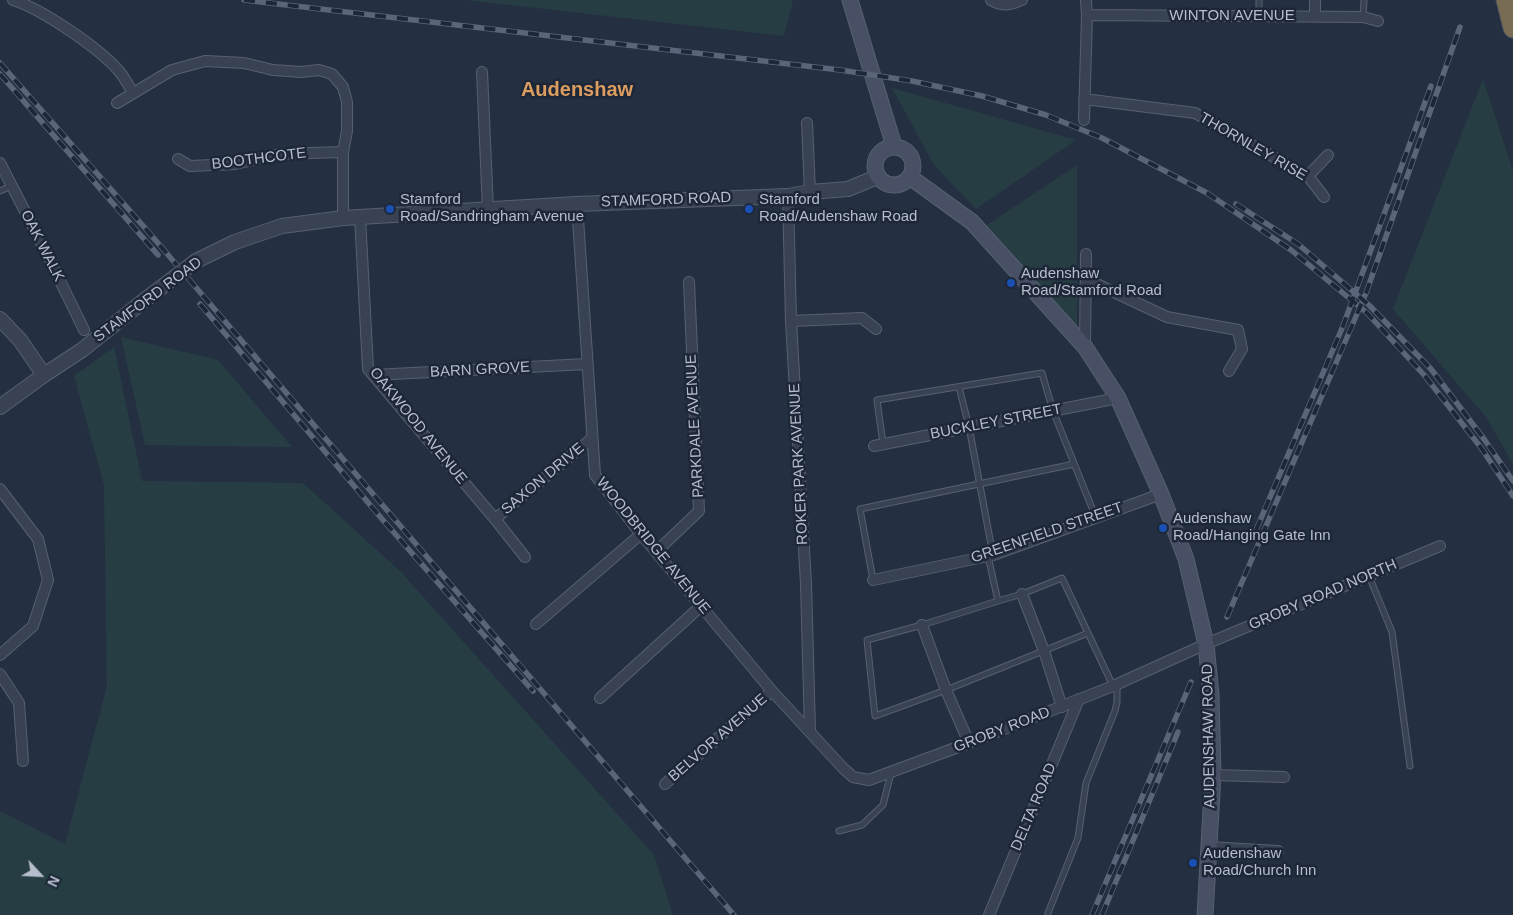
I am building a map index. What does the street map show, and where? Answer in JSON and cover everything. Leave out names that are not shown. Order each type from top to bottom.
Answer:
[{"type":"highway","points":[[1506,0],[1513,28]]},
{"type":"main road","points":[[850,0],[894,146]]},
{"type":"main road","points":[[894,146],[905,150],[911,156],[913,168],[910,177],[904,183],[895,186],[886,184],[877,177],[874,166],[876,156],[885,148],[894,146]]},
{"type":"main road","name":"AUDENSHAW ROAD","points":[[910,177],[972,222],[1086,347],[1118,398],[1161,494],[1186,559],[1206,644],[1211,695],[1213,776],[1205,915]]},
{"type":"street","points":[[13,0],[57,22],[95,49],[119,71],[133,94]]},
{"type":"street","points":[[991,0],[999,4],[1008,5],[1022,0]]},
{"type":"street","points":[[1084,120],[1086,0]]},
{"type":"street","points":[[1315,0],[1315,16]]},
{"type":"street","name":"WINTON AVENUE","points":[[1087,16],[1315,16],[1363,17],[1378,21]]},
{"type":"street","points":[[117,103],[172,70],[205,61],[244,63],[273,70],[301,72],[319,70],[332,74],[344,87],[347,102],[347,131],[342,152],[343,218]]},
{"type":"street","points":[[482,72],[488,210]]},
{"type":"street","name":"THORNLEY RISE","points":[[1084,99],[1195,113],[1308,176],[1324,197]]},
{"type":"street","points":[[807,123],[810,192]]},
{"type":"street","name":"BOOTHCOTE","points":[[178,159],[190,166],[235,164],[280,154],[342,152]]},
{"type":"street","points":[[1308,176],[1328,155]]},
{"type":"street","name":"OAK WALK","points":[[0,163],[84,330]]},
{"type":"street","name":"STAMFORD ROAD","points":[[0,407],[82,350],[196,260],[235,242],[282,226],[360,216],[577,204],[788,196],[848,189],[877,177]]},
{"type":"street","name":"ROKER PARK AVENUE","points":[[788,196],[791,320],[806,584],[810,732]]},
{"type":"street","name":"WOODBRIDGE AVENUE","points":[[577,204],[591,439],[595,476],[772,691],[810,732]]},
{"type":"street","name":"OAKWOOD AVENUE","points":[[360,216],[368,369],[525,557]]},
{"type":"street","points":[[1086,254],[1086,347]]},
{"type":"street","points":[[1086,279],[1167,317],[1238,330],[1242,350],[1229,371]]},
{"type":"street","name":"PARKDALE AVENUE","points":[[656,552],[699,511],[689,282]]},
{"type":"street","points":[[791,320],[862,318],[876,329]]},
{"type":"street","points":[[0,319],[20,340],[44,375]]},
{"type":"street","name":"BARN GROVE","points":[[373,375],[587,364]]},
{"type":"street","name":"BUCKLEY STREET","points":[[878,445],[1118,398]]},
{"type":"street","name":"SAXON DRIVE","points":[[495,519],[591,439]]},
{"type":"street","points":[[0,489],[38,539],[48,580],[33,626],[0,656]]},
{"type":"street","name":"GREENFIELD STREET","points":[[873,580],[990,556],[1161,494]]},
{"type":"street","points":[[536,624],[641,534]]},
{"type":"street","name":"GROBY ROAD NORTH","points":[[1206,644],[1440,546]]},
{"type":"street","points":[[1022,594],[1044,651],[1062,707]]},
{"type":"street","points":[[600,698],[701,606]]},
{"type":"street","points":[[922,625],[946,690],[969,743]]},
{"type":"street","name":"GROBY ROAD","points":[[810,732],[853,777],[869,780],[1062,707],[1206,644]]},
{"type":"street","points":[[0,674],[19,703],[23,761]]},
{"type":"street","name":"BELVOR AVENUE","points":[[664,784],[772,691]]},
{"type":"street","name":"DELTA ROAD","points":[[989,915],[1079,699]]},
{"type":"street","points":[[1213,776],[1284,777]]},
{"type":"street","points":[[1208,847],[1278,851]]},
{"type":"lane","points":[[1259,0],[1259,16]]},
{"type":"lane","points":[[1363,17],[1364,0]]},
{"type":"lane","points":[[0,191],[11,186]]},
{"type":"lane","points":[[878,445],[877,400],[1042,373],[1053,411],[1096,518]]},
{"type":"lane","points":[[959,386],[969,427],[998,601]]},
{"type":"lane","points":[[873,580],[860,509],[1074,464]]},
{"type":"lane","points":[[1369,576],[1392,632],[1410,766]]},
{"type":"lane","points":[[1048,912],[1078,838],[1084,790],[1115,712],[1117,702],[1115,685],[1062,578],[1022,594],[867,640],[875,716],[946,690],[1088,633]]},
{"type":"lane","points":[[839,831],[862,825],[883,805],[891,772]]},
{"type":"green space","points":[[466,0],[793,0],[784,36]]},
{"type":"green space","points":[[1483,79],[1513,171],[1513,464],[1486,417],[1393,309]]},
{"type":"green space","points":[[892,88],[1076,140],[976,209],[934,165]]},
{"type":"green space","points":[[1077,165],[1077,327],[987,225]]},
{"type":"green space","points":[[121,337],[218,360],[292,447],[145,445]]},
{"type":"green space","points":[[114,347],[142,481],[303,483],[401,572],[654,855],[673,915],[0,915],[0,811],[65,844],[107,686],[104,485],[74,376]]},
{"type":"railway","points":[[244,0],[840,70],[912,81],[982,96],[1046,115],[1102,138],[1207,193],[1291,250],[1367,313],[1425,376],[1482,449],[1513,496]]},
{"type":"railway","points":[[1227,617],[1366,293],[1460,27]]},
{"type":"railway","points":[[0,63],[145,228],[734,915]]},
{"type":"railway","points":[[0,74],[158,255]]},
{"type":"railway","points":[[1256,530],[1343,326],[1431,86]]},
{"type":"railway","points":[[1236,204],[1298,244],[1370,306],[1431,369],[1513,481]]},
{"type":"railway","points":[[200,304],[382,519],[533,691]]},
{"type":"railway","points":[[1092,915],[1191,682]]},
{"type":"railway","points":[[1102,915],[1178,732]]},
{"type":"place","name":"Stamford Road/Sandringham Avenue","points":[[390,209]]},
{"type":"place","name":"Stamford Road/Audenshaw Road","points":[[749,209]]},
{"type":"place","name":"Audenshaw Road/Stamford Road","points":[[1011,283]]},
{"type":"place","name":"Audenshaw Road/Hanging Gate Inn","points":[[1163,528]]},
{"type":"place","name":"Audenshaw Road/Church Inn","points":[[1193,863]]},
{"type":"district","name":"Audenshaw","points":[[577,90]]}]
